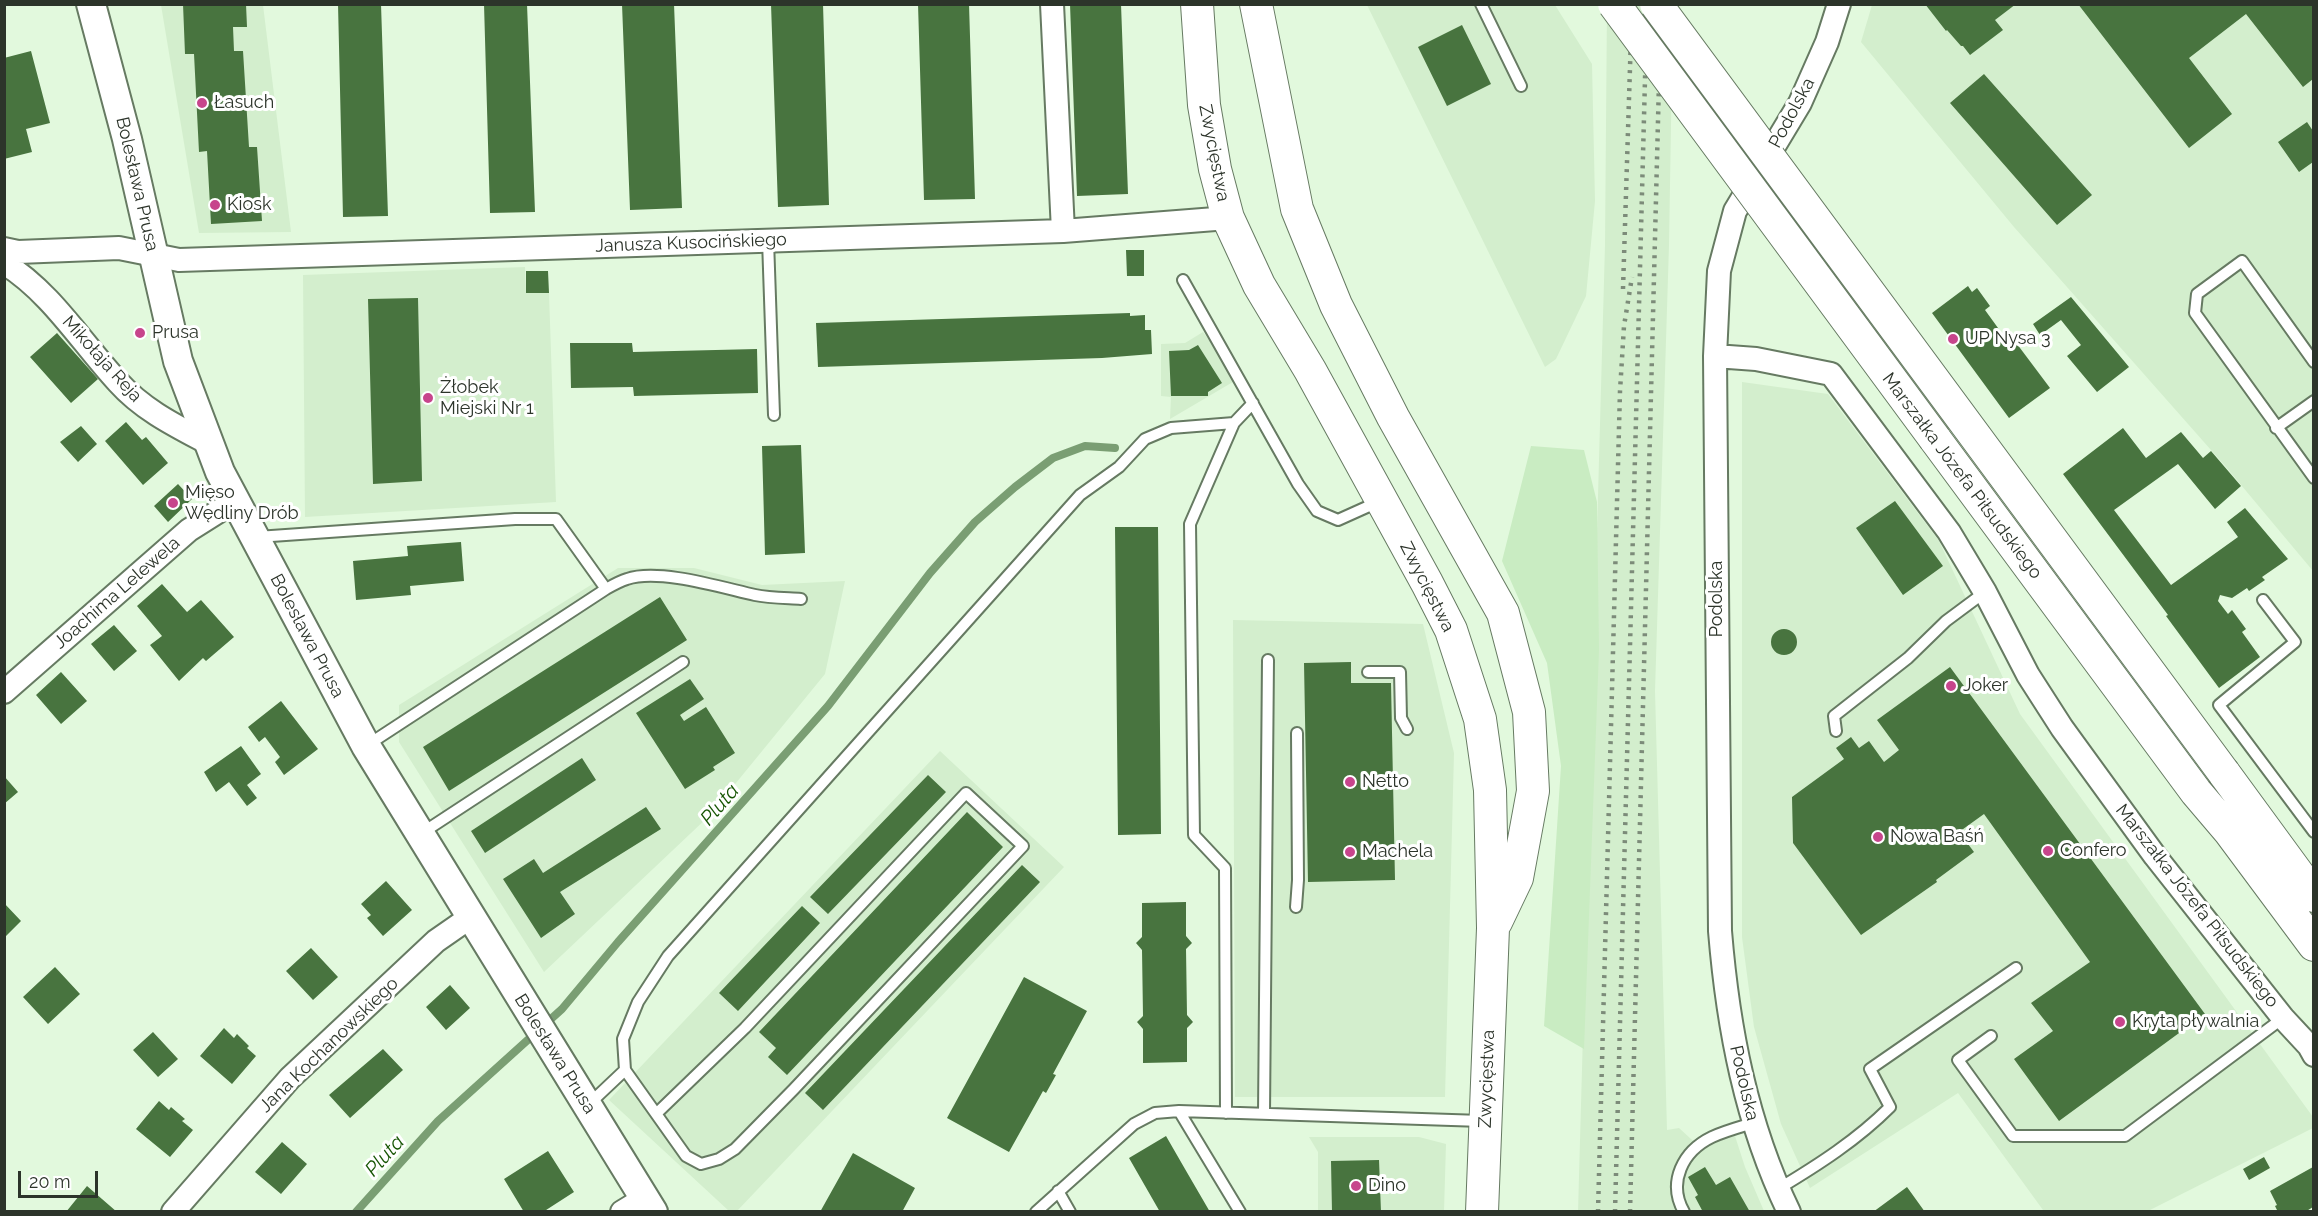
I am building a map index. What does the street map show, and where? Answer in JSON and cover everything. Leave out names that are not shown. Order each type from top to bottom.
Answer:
[{"type":"main road","name":"Zwycięstwa","points":[[1197,4],[1204,105],[1215,169],[1228,218],[1259,285],[1310,370],[1451,630],[1480,719],[1490,790],[1493,928],[1482,1212]]},
{"type":"main road","points":[[1256,4],[1297,209],[1336,305],[1393,417],[1503,613],[1529,712],[1533,791],[1517,878],[1493,928]]},
{"type":"main road","name":"Marszałka Józefa Piłsudskiego","points":[[1614,4],[1774,224],[2196,792],[2230,832],[2313,945]]},
{"type":"main road","name":"Marszałka Józefa Piłsudskiego","points":[[1656,4],[2313,896]]},
{"type":"street","name":"Bolesława Prusa","points":[[91,4],[127,140],[178,361],[208,443],[235,501],[366,746],[587,1106],[640,1207]]},
{"type":"street","points":[[1052,4],[1063,231]]},
{"type":"street","name":"Podolska","points":[[1789,1212],[1778,1190],[1753,1123],[1740,1072],[1726,994],[1720,931],[1715,356],[1719,271],[1735,211],[1800,104],[1827,42],[1839,4]]},
{"type":"street","name":"Janusza Kusocińskiego","points":[[153,254],[179,260],[1063,231],[1228,218]]},
{"type":"street","points":[[4,249],[18,252],[119,248],[153,254]]},
{"type":"street","name":"Mikołaja Reja","points":[[4,263],[62,314],[119,383],[152,412],[208,443]]},
{"type":"street","name":"Marszałka Józefa Piłsudskiego","points":[[1715,356],[1755,358],[1831,374],[1949,532],[1985,592],[2028,675],[2062,728],[2155,856],[2283,1018],[2309,1046],[2313,1055]]},
{"type":"street","name":"Joachima Lelewela","points":[[4,692],[189,530],[235,501]]},
{"type":"street","name":"Jana Kochanowskiego","points":[[172,1212],[290,1078],[436,941],[472,916]]},
{"type":"lane","points":[[1481,4],[1521,86]]},
{"type":"lane","points":[[768,240],[774,415]]},
{"type":"lane","points":[[2313,362],[2242,261],[2197,294],[2195,313],[2313,478]]},
{"type":"lane","points":[[1183,280],[1298,484],[1317,511],[1338,520],[1381,500]]},
{"type":"lane","points":[[2276,428],[2313,401]]},
{"type":"lane","points":[[1226,1113],[1225,868],[1194,835],[1190,524],[1234,423],[1253,404]]},
{"type":"lane","points":[[657,1113],[745,1028],[966,793],[1023,846],[735,1149],[719,1159],[701,1164],[686,1156],[625,1070],[623,1039],[638,1002],[668,956],[1080,495],[1119,467],[1145,439],[1171,428],[1234,423]]},
{"type":"lane","points":[[254,537],[515,519],[556,519],[606,589]]},
{"type":"lane","points":[[366,746],[606,589],[629,578],[650,576],[682,579],[726,587],[757,596],[801,599]]},
{"type":"lane","points":[[1836,731],[1834,716],[1908,658],[1946,621],[1985,592]]},
{"type":"lane","points":[[2263,600],[2295,642],[2219,705],[2313,832]]},
{"type":"lane","points":[[1264,1114],[1268,660]]},
{"type":"lane","points":[[420,835],[683,662]]},
{"type":"lane","points":[[1368,672],[1400,672],[1401,718],[1407,729]]},
{"type":"lane","points":[[1296,907],[1298,880],[1297,733]]},
{"type":"lane","points":[[1778,1190],[1817,1166],[1872,1125],[1890,1107],[1870,1069],[2016,968]]},
{"type":"lane","points":[[1990,1036],[1958,1060],[2013,1136],[2126,1136],[2283,1018]]},
{"type":"lane","points":[[587,1106],[625,1070]]},
{"type":"lane","points":[[1179,1111],[1239,1212]]},
{"type":"lane","points":[[1036,1212],[1134,1124],[1155,1113],[1179,1111],[1485,1121]]},
{"type":"lane","points":[[1684,1212],[1678,1202],[1676,1178],[1683,1162],[1698,1146],[1713,1137],[1753,1123]]},
{"type":"lane","points":[[1058,1191],[1070,1212]]},
{"type":"shaded area","points":[[161,5],[263,5],[291,232],[199,233]]},
{"type":"shaded area","points":[[1367,5],[1555,5],[1592,64],[1595,201],[1586,296],[1556,359],[1545,367]]},
{"type":"shaded area","points":[[1607,5],[1673,5],[1669,245],[1655,691],[1667,1130],[1679,1128],[1703,1150],[1715,1142],[1735,1136],[1745,1167],[1764,1211],[1578,1212],[1605,245]]},
{"type":"shaded area","points":[[1872,5],[2313,5],[2313,571],[2226,467],[2014,227],[1861,42]]},
{"type":"shaded area","name":"Żłobek Miejski Nr 1","points":[[525,267],[526,293],[549,293],[556,502],[305,517],[303,275]]},
{"type":"shaded area","points":[[1203,332],[1238,379],[1170,419],[1171,397],[1161,396],[1161,344],[1185,343]]},
{"type":"shaded area","points":[[1742,382],[1828,394],[1939,541],[2020,714],[2313,1117],[2313,1128],[2148,1211],[2051,1211],[2043,1210],[1958,1093],[1810,1188],[1781,1124],[1754,1027],[1742,937]]},
{"type":"shaded area","points":[[1531,446],[1584,450],[1597,502],[1599,650],[1584,1049],[1544,1026],[1561,766],[1547,663],[1502,561]]},
{"type":"shaded area","points":[[618,568],[694,568],[762,585],[845,581],[825,674],[709,816],[544,972],[399,742],[399,705]]},
{"type":"shaded area","points":[[1233,620],[1423,624],[1454,753],[1445,1097],[1235,1097]]},
{"type":"shaded area","points":[[940,751],[1064,867],[737,1211],[729,1211],[609,1100]]},
{"type":"shaded area","points":[[1309,1137],[1419,1137],[1446,1144],[1444,1211],[1318,1211],[1318,1152]]},
{"type":"building","points":[[183,4],[246,4],[247,27],[233,27],[234,51],[243,51],[249,147],[257,147],[262,221],[211,224],[207,151],[199,152],[194,54],[185,54]]},
{"type":"building","points":[[338,4],[381,4],[388,216],[343,217]]},
{"type":"building","points":[[484,4],[527,4],[535,212],[490,213]]},
{"type":"building","points":[[622,4],[674,4],[682,208],[630,210]]},
{"type":"building","points":[[771,4],[823,4],[829,205],[778,207]]},
{"type":"building","points":[[918,4],[969,4],[975,199],[924,200]]},
{"type":"building","points":[[1070,4],[1121,4],[1128,194],[1077,196]]},
{"type":"building","points":[[1925,4],[2016,4],[1995,20],[2003,30],[1970,55],[1946,31]]},
{"type":"building","points":[[2078,4],[2313,4],[2313,79],[2303,87],[2246,14],[2189,58],[2232,114],[2189,148]]},
{"type":"building","points":[[1462,25],[1491,84],[1447,106],[1418,47]]},
{"type":"building","points":[[31,51],[50,123],[26,129],[32,152],[4,159],[4,58]]},
{"type":"building","points":[[1984,74],[2092,195],[2057,225],[1950,103]]},
{"type":"building","points":[[2307,122],[2313,131],[2313,162],[2299,172],[2278,142]]},
{"type":"building","points":[[1126,250],[1144,250],[1144,276],[1127,276]]},
{"type":"building","points":[[526,271],[548,271],[549,293],[526,293]]},
{"type":"building","points":[[1968,286],[1972,292],[1977,288],[1990,306],[1985,310],[2006,339],[2011,336],[2050,388],[2009,418],[1932,313]]},
{"type":"building","points":[[2071,297],[2129,367],[2097,392],[2067,356],[2081,345],[2061,320],[2040,335],[2033,324]]},
{"type":"building","points":[[418,298],[422,481],[373,484],[368,299]]},
{"type":"building","points":[[1130,313],[1130,316],[1145,315],[1145,330],[1151,330],[1152,354],[1102,358],[818,367],[816,323]]},
{"type":"building","points":[[57,333],[98,379],[71,403],[30,357]]},
{"type":"building","points":[[570,343],[632,343],[633,352],[757,349],[758,393],[634,396],[633,387],[571,388]]},
{"type":"building","points":[[1198,345],[1222,383],[1208,392],[1208,396],[1171,396],[1169,351],[1189,350]]},
{"type":"building","points":[[126,422],[142,440],[146,437],[168,463],[143,485],[105,441]]},
{"type":"building","points":[[81,426],[97,444],[78,462],[60,442]]},
{"type":"building","points":[[2123,428],[2146,458],[2181,432],[2203,458],[2211,451],[2241,486],[2215,509],[2178,464],[2114,510],[2171,585],[2238,537],[2227,522],[2245,508],[2288,559],[2262,577],[2265,580],[2249,591],[2247,588],[2232,598],[2220,595],[2218,601],[2228,614],[2232,610],[2246,629],[2242,632],[2260,657],[2219,688],[2063,474]]},
{"type":"building","points":[[801,445],[805,553],[765,555],[762,446]]},
{"type":"building","name":"Mięso Wędliny Drób","points":[[178,484],[192,499],[168,522],[154,506]]},
{"type":"building","points":[[1895,501],[1943,566],[1903,595],[1856,528]]},
{"type":"building","points":[[1115,527],[1158,527],[1161,834],[1118,835]]},
{"type":"building","points":[[461,542],[464,581],[410,586],[411,595],[356,600],[353,561],[408,556],[407,546]]},
{"type":"building","points":[[162,584],[187,612],[201,600],[234,637],[206,661],[203,658],[179,681],[150,645],[162,636],[137,606]]},
{"type":"building","points":[[660,597],[687,640],[449,791],[423,747]]},
{"type":"building","points":[[114,625],[137,651],[114,671],[91,644]]},
{"type":"building","points":[[1784,629],[1793,633],[1797,642],[1793,651],[1784,655],[1775,651],[1771,642],[1775,633]]},
{"type":"building","name":"Netto","points":[[1351,662],[1351,683],[1391,683],[1395,880],[1308,882],[1304,663]]},
{"type":"building","points":[[1950,667],[2205,1014],[2059,1121],[2014,1059],[2053,1031],[2031,1003],[2090,962],[1984,814],[1959,832],[1974,852],[1936,880],[1937,882],[1861,935],[1793,843],[1792,797],[1844,759],[1836,748],[1851,737],[1859,748],[1869,741],[1884,762],[1899,750],[1877,720]]},
{"type":"building","points":[[61,672],[87,701],[61,724],[36,695]]},
{"type":"building","points":[[690,679],[704,699],[680,715],[684,721],[706,707],[735,753],[713,767],[715,770],[685,789],[636,713]]},
{"type":"building","points":[[281,701],[318,749],[284,775],[275,762],[280,757],[265,737],[259,742],[248,727]]},
{"type":"building","points":[[241,746],[261,774],[247,785],[257,798],[247,806],[229,782],[216,792],[204,772]]},
{"type":"building","points":[[582,758],[596,780],[485,853],[471,831]]},
{"type":"building","points":[[928,775],[946,792],[828,914],[810,897]]},
{"type":"building","points":[[4,776],[18,792],[4,804]]},
{"type":"building","points":[[646,807],[661,829],[560,892],[575,914],[541,938],[503,879],[534,859],[543,873]]},
{"type":"building","points":[[967,812],[1003,847],[787,1075],[768,1057],[776,1048],[759,1032]]},
{"type":"building","points":[[1022,865],[1040,882],[823,1110],[805,1093]]},
{"type":"building","points":[[386,881],[412,910],[383,936],[367,918],[371,915],[361,904]]},
{"type":"building","points":[[1186,902],[1186,936],[1192,943],[1186,949],[1187,1015],[1193,1022],[1187,1028],[1187,1062],[1143,1063],[1143,1029],[1137,1022],[1143,1016],[1142,950],[1136,943],[1142,937],[1142,903]]},
{"type":"building","points":[[4,903],[21,921],[6,936],[4,934]]},
{"type":"building","points":[[802,906],[820,923],[738,1011],[719,993]]},
{"type":"building","points":[[311,948],[338,977],[313,1000],[286,971]]},
{"type":"building","points":[[55,967],[80,994],[48,1024],[23,997]]},
{"type":"building","points":[[1024,977],[1087,1011],[1053,1074],[1056,1075],[1046,1093],[1043,1091],[1009,1152],[947,1118]]},
{"type":"building","points":[[450,985],[470,1008],[446,1030],[426,1007]]},
{"type":"building","points":[[224,1028],[234,1038],[237,1034],[256,1056],[232,1084],[200,1056]]},
{"type":"building","points":[[153,1032],[178,1059],[158,1077],[133,1050]]},
{"type":"building","points":[[383,1049],[403,1070],[350,1118],[329,1095]]},
{"type":"building","points":[[159,1101],[169,1110],[171,1107],[185,1119],[182,1121],[193,1130],[170,1157],[136,1129]]},
{"type":"building","points":[[1166,1136],[1210,1212],[1160,1212],[1129,1158]]},
{"type":"building","points":[[282,1142],[307,1164],[281,1194],[255,1172]]},
{"type":"building","points":[[548,1151],[574,1192],[543,1212],[524,1212],[504,1179]]},
{"type":"building","points":[[853,1153],[915,1188],[902,1212],[820,1212]]},
{"type":"building","points":[[2264,1157],[2270,1168],[2249,1180],[2243,1169]]},
{"type":"building","name":"Dino","points":[[1379,1160],[1381,1212],[1332,1212],[1331,1161]]},
{"type":"building","points":[[1705,1167],[1716,1185],[1730,1177],[1750,1212],[1703,1212],[1695,1197],[1698,1195],[1688,1177]]},
{"type":"building","points":[[2313,1167],[2313,1207],[2305,1212],[2278,1212],[2270,1191]]},
{"type":"building","points":[[87,1186],[117,1212],[66,1212]]},
{"type":"building","points":[[1907,1187],[1925,1212],[1873,1212]]},
{"type":"waterway","name":"Pluta","points":[[356,1212],[438,1121],[562,1009],[618,942],[828,706],[930,573],[975,522],[1053,458],[1085,446],[1115,448]]},
{"type":"railway","points":[[1623,289],[1632,4]]},
{"type":"railway","points":[[1615,1212],[1647,4]]},
{"type":"railway","points":[[1630,1212],[1661,4]]},
{"type":"railway","points":[[1598,1212],[1620,391],[1624,326],[1632,277]]},
{"type":"place","name":"Łasuch","points":[[202,103]]},
{"type":"place","name":"Kiosk","points":[[215,205]]},
{"type":"place","name":"Prusa","points":[[140,333]]},
{"type":"place","name":"UP Nysa 3","points":[[1953,339]]},
{"type":"place","name":"Żłobek Miejski Nr 1","points":[[428,398]]},
{"type":"place","name":"Mięso Wędliny Drób","points":[[173,503]]},
{"type":"place","name":"Joker","points":[[1951,686]]},
{"type":"place","name":"Netto","points":[[1350,782]]},
{"type":"place","name":"Nowa Baśń","points":[[1878,837]]},
{"type":"place","name":"Confero","points":[[2048,851]]},
{"type":"place","name":"Machela","points":[[1350,852]]},
{"type":"place","name":"Kryta pływalnia","points":[[2120,1022]]},
{"type":"place","name":"Dino","points":[[1356,1186]]}]
